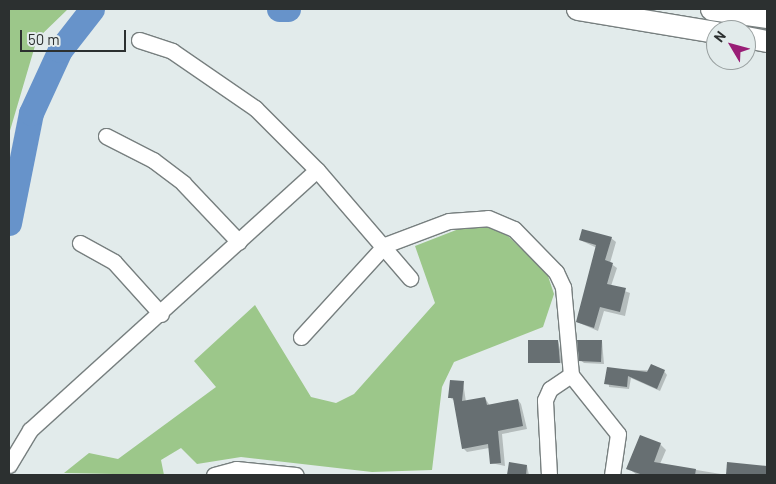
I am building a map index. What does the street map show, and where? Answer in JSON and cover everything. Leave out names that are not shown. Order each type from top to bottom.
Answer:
[{"type":"street","points":[[577,9],[706,30]]},
{"type":"street","points":[[711,9],[767,18]]},
{"type":"street","points":[[140,40],[172,51],[208,72],[256,108],[317,170],[385,245],[410,278]]},
{"type":"street","points":[[106,136],[154,160],[184,183],[240,242]]},
{"type":"street","points":[[9,465],[30,430],[240,242],[317,170]]},
{"type":"street","points":[[301,337],[385,245],[449,221],[488,218],[514,229],[556,272],[563,287],[571,375],[615,425],[618,447],[612,475]]},
{"type":"street","points":[[80,243],[114,262],[160,314]]},
{"type":"street","points":[[549,475],[545,400],[550,389],[571,375]]},
{"type":"street","points":[[214,475],[236,469],[296,475]]},
{"type":"green space","points":[[9,9],[68,9],[37,39],[9,134]]},
{"type":"green space","points":[[469,225],[491,226],[508,236],[547,273],[554,294],[543,327],[454,362],[442,387],[432,470],[372,472],[241,457],[197,464],[181,448],[161,460],[164,475],[64,473],[89,453],[118,459],[216,387],[194,361],[255,305],[311,397],[336,403],[354,394],[435,303],[415,246]]},
{"type":"building","points":[[582,229],[612,237],[605,260],[613,263],[607,284],[626,288],[620,312],[600,307],[594,328],[576,322],[596,245],[579,240]]},
{"type":"building","points":[[528,340],[558,340],[560,363],[528,363]]},
{"type":"building","points":[[577,340],[602,340],[601,362],[579,361]]},
{"type":"building","points":[[651,364],[665,370],[657,389],[628,376],[627,387],[604,384],[607,367],[647,372]]},
{"type":"building","points":[[450,380],[464,381],[462,401],[485,397],[487,405],[518,399],[523,426],[498,431],[501,463],[490,464],[488,444],[462,449],[453,398],[448,398]]},
{"type":"building","points":[[640,435],[661,443],[654,462],[696,469],[695,475],[643,475],[626,469]]},
{"type":"building","points":[[509,462],[527,465],[526,475],[507,475]]},
{"type":"building","points":[[727,462],[767,466],[767,475],[726,475]]},
{"type":"waterway","points":[[9,223],[31,113],[60,50],[92,9]]},
{"type":"waterway","points":[[279,9],[288,9]]}]
